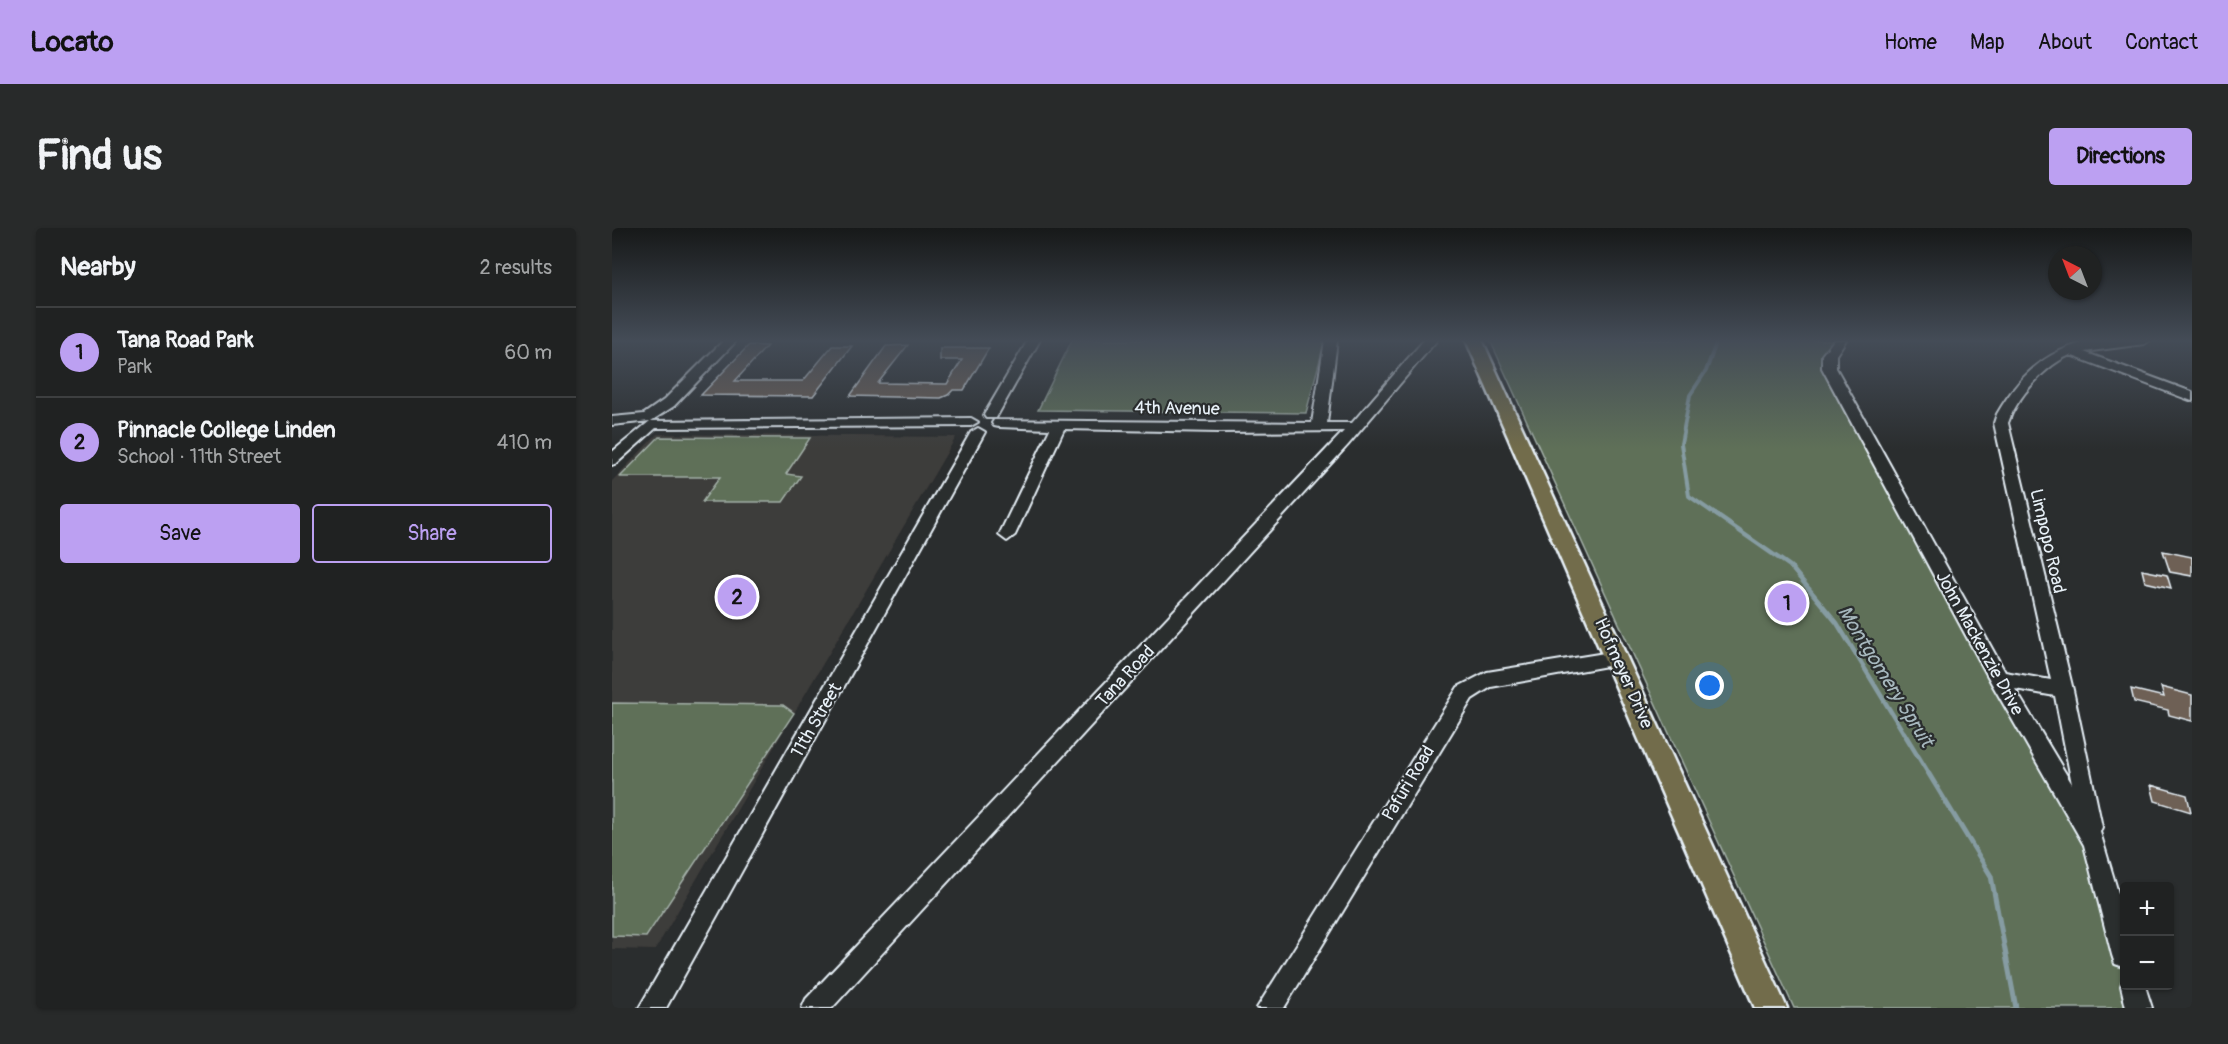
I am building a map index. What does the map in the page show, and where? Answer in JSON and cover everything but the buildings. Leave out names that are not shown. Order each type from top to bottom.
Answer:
[{"type":"main road","name":"Hofmeyer Drive","points":[[1490,376],[1771,1008]]},
{"type":"street","points":[[612,460],[695,376]]},
{"type":"street","points":[[615,421],[993,428],[995,419],[1016,376]]},
{"type":"street","points":[[1319,428],[1326,376]]},
{"type":"street","name":"Tana Road","points":[[814,1008],[1355,428],[1400,376]]},
{"type":"street","name":"John Mackenzie Drive","points":[[1834,376],[1999,678],[2094,843],[2120,940]]},
{"type":"street","name":"Limpopo Road","points":[[2034,376],[2005,412],[2001,423],[2064,690],[2094,843]]},
{"type":"street","points":[[2139,376],[2192,397]]},
{"type":"street","name":"4th Avenue","points":[[995,419],[1058,426],[1355,428]]},
{"type":"street","points":[[1007,535],[1058,426]]},
{"type":"street","name":"11th Street","points":[[652,1008],[974,427]]},
{"type":"street","name":"Pafuri Road","points":[[1270,1008],[1465,693],[1487,680],[1617,658]]},
{"type":"street","points":[[1999,678],[2064,690]]},
{"type":"street","points":[[2134,990],[2139,1008]]},
{"type":"shaded area","points":[[657,434],[956,437],[655,950],[612,949],[612,481]]},
{"type":"green space","points":[[1054,376],[1316,376],[1306,413],[1038,410]]},
{"type":"green space","points":[[1507,376],[1835,376],[2100,839],[2120,933],[2120,990],[2133,990],[2137,1008],[1794,1008]]},
{"type":"green space","points":[[659,437],[810,438],[786,474],[801,476],[783,502],[702,502],[720,477],[620,477]]},
{"type":"green space","points":[[612,703],[783,705],[794,713],[646,937],[612,936]]},
{"type":"waterway","name":"Montgomery Spruit","points":[[1702,376],[1690,395],[1681,444],[1689,496],[1718,516]]},
{"type":"waterway","name":"Montgomery Spruit","points":[[1715,514],[1790,566],[1837,623],[1905,735]]},
{"type":"waterway","name":"Montgomery Spruit","points":[[1904,733],[1991,876],[2016,1008]]},
{"type":"place","name":"Pinnacle College Linden","points":[[737,597]]},
{"type":"place","name":"Tana Road Park","points":[[1787,603]]}]
